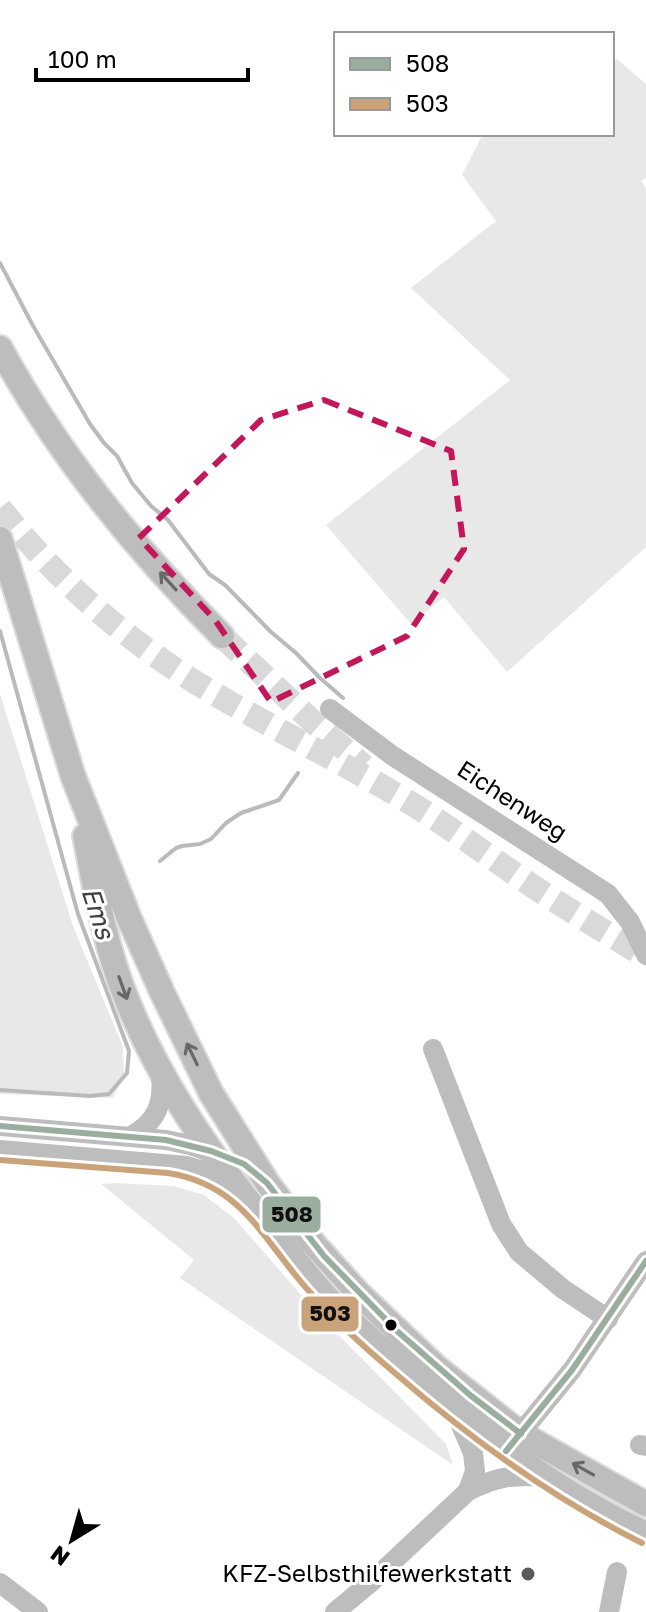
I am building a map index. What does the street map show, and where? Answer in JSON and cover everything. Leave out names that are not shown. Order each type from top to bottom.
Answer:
[{"type":"main road","points":[[0,348],[54,437],[113,517],[183,598],[222,636]]},
{"type":"main road","points":[[0,539],[73,776],[129,918],[190,1050],[228,1122],[268,1184],[312,1242],[359,1294],[514,1442],[542,1476],[646,1534]]},
{"type":"main road","points":[[73,776],[106,943],[127,1000],[161,1074],[249,1204],[333,1304],[455,1411],[646,1504]]},
{"type":"main road","points":[[211,1152],[226,1133],[228,1122]]},
{"type":"main road","points":[[211,1152],[245,1165],[268,1184]]},
{"type":"street","name":"Eichenweg","points":[[330,709],[393,756],[608,894],[630,922],[646,955]]},
{"type":"street","points":[[433,1049],[501,1224],[519,1252],[563,1289],[608,1319]]},
{"type":"street","points":[[131,1136],[143,1130],[155,1114],[161,1101],[161,1074]]},
{"type":"street","points":[[0,1126],[166,1140],[211,1152],[204,1159],[187,1166]]},
{"type":"street","points":[[0,1150],[187,1166],[228,1184],[249,1204]]},
{"type":"street","points":[[514,1442],[572,1370],[646,1261]]},
{"type":"street","points":[[455,1411],[473,1453],[475,1471],[468,1491]]},
{"type":"street","points":[[335,1612],[468,1491],[506,1476],[542,1476]]},
{"type":"street","points":[[609,1612],[617,1572]]},
{"type":"street","points":[[0,1583],[38,1612]]},
{"type":"highlighted area","points":[[324,400],[451,451],[464,549],[407,636],[271,702],[215,620],[139,538],[261,420]]},
{"type":"shaded area","points":[[617,59],[646,84],[646,178],[641,181],[646,188],[646,547],[507,672],[444,597],[411,624],[326,525],[510,380],[411,288],[496,221],[462,175],[482,136],[614,136],[614,60]]},
{"type":"shaded area","points":[[0,694],[73,926],[123,1047],[124,1076],[113,1098],[0,1094]]},
{"type":"shaded area","points":[[101,1184],[174,1186],[204,1195],[235,1219],[315,1311],[446,1444],[453,1465],[180,1278],[194,1260]]},
{"type":"waterway","points":[[0,263],[90,424],[117,456],[132,483],[151,506],[168,520],[209,574],[225,585],[343,698]]},
{"type":"waterway","name":"Ems","points":[[0,631],[78,914],[129,1051],[127,1073],[109,1094],[90,1096],[0,1090]]},
{"type":"waterway","points":[[160,861],[176,848],[211,839],[241,813],[279,800],[298,773]]},
{"type":"tunnel","points":[[0,508],[62,578],[108,619],[158,657],[241,709],[417,807],[543,893],[646,957]]},
{"type":"tunnel","points":[[222,636],[364,766]]},
{"type":"transit line","name":"508","points":[[0,1126],[166,1140],[211,1151],[244,1164],[267,1183],[324,1256],[397,1331],[470,1395],[521,1434]]},
{"type":"transit line","name":"503","points":[[0,1160],[168,1173],[194,1179],[215,1189],[249,1217],[308,1290],[340,1323],[425,1398],[484,1445],[545,1487],[642,1543]]},
{"type":"transit line","name":"508","points":[[506,1451],[572,1370],[646,1261]]},
{"type":"place","name":"KFZ-Selbsthilfewerkstatt","points":[[528,1574]]}]
